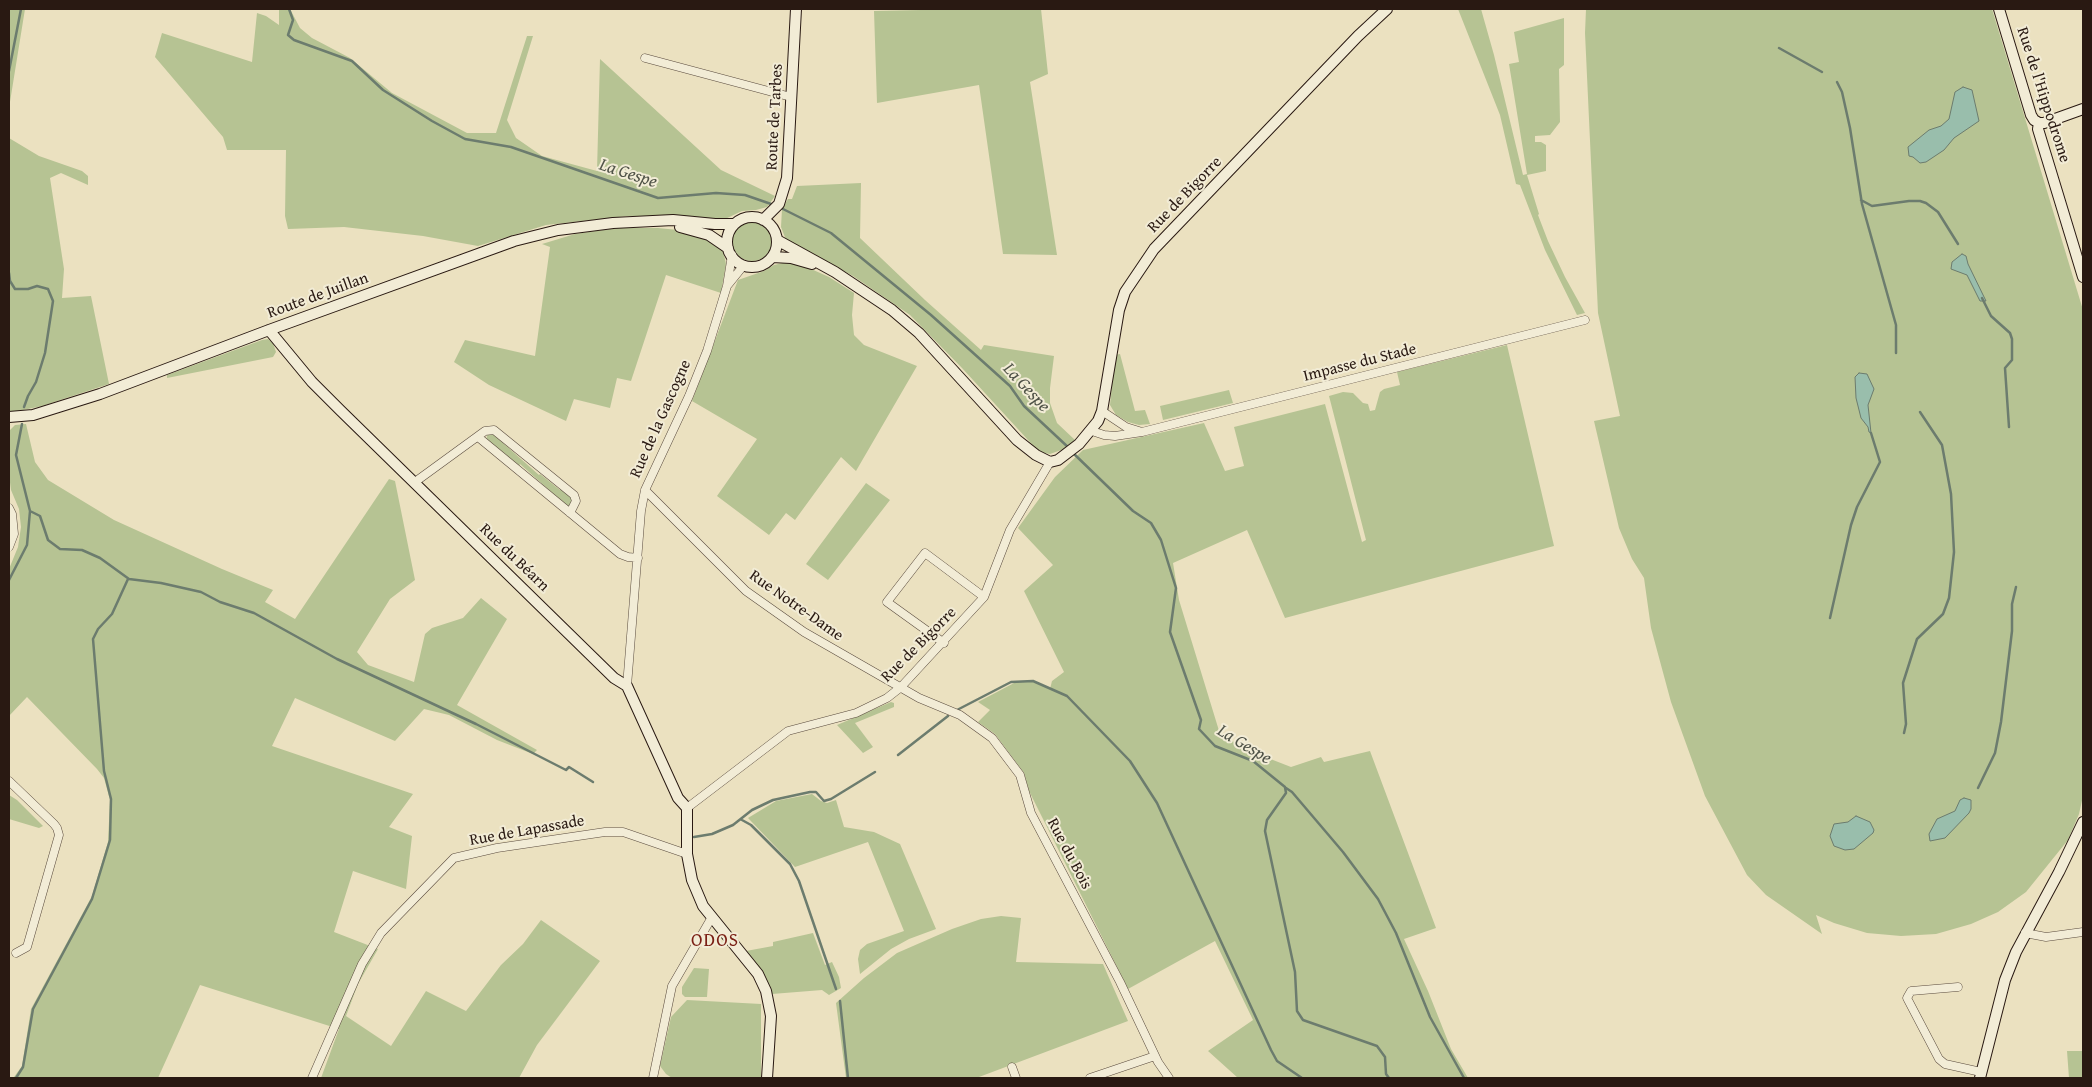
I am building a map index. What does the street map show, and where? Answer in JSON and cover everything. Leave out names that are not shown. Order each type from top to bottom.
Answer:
[{"type":"main road","name":"Route de Tarbes","points":[[763,220],[779,204],[786,178],[796,9]]},
{"type":"main road","name":"Rue de Bigorre","points":[[1050,462],[1064,456],[1080,444],[1092,431],[1102,411],[1119,310],[1125,292],[1154,249],[1358,36],[1387,9]]},
{"type":"main road","name":"Rue de l'Hippodrome","points":[[1999,9],[2031,115],[2039,123],[2038,128],[2083,277]]},
{"type":"main road","points":[[2039,123],[2044,123],[2083,109]]},
{"type":"main road","points":[[749,218],[763,220],[774,230],[777,240],[776,248],[772,257],[760,266],[744,266],[736,261],[730,252],[728,239],[734,224],[749,218]]},
{"type":"main road","name":"Route de Juillan","points":[[9,417],[33,415],[70,405],[514,241],[558,230],[642,221],[672,220],[734,224]]},
{"type":"main road","name":"Route de Juillan","points":[[642,221],[688,228],[709,235],[730,252]]},
{"type":"main road","points":[[777,240],[835,272],[892,310],[919,333],[1017,440],[1036,455],[1050,462]]},
{"type":"main road","points":[[772,257],[791,258],[835,272]]},
{"type":"main road","name":"Rue du Béarn","points":[[269,330],[330,400],[614,678],[627,686],[678,798],[687,808]]},
{"type":"main road","points":[[687,808],[687,854],[692,880],[703,906],[758,974],[770,1005],[771,1034],[767,1078]]},
{"type":"main road","points":[[1980,1075],[2005,980],[2025,933],[2059,872],[2083,822]]},
{"type":"street","points":[[645,58],[791,97]]},
{"type":"street","name":"Rue de la Gascogne","points":[[627,686],[645,490],[689,396],[707,351],[727,286],[730,252]]},
{"type":"street","name":"Rue de la Gascogne","points":[[727,286],[744,266]]},
{"type":"street","name":"Impasse du Stade","points":[[1092,431],[1115,436],[1142,432],[1585,320]]},
{"type":"street","points":[[1102,411],[1126,427],[1142,432]]},
{"type":"street","points":[[415,482],[489,429],[494,430],[574,495],[576,501],[570,513]]},
{"type":"street","points":[[478,437],[620,554],[638,558]]},
{"type":"street","name":"Rue de Bigorre","points":[[687,808],[788,731],[856,713],[887,698],[900,688],[944,643],[984,597],[1010,530],[1050,462]]},
{"type":"street","name":"Rue Notre-Dame","points":[[645,490],[746,591],[804,632],[900,688]]},
{"type":"street","points":[[9,508],[12,514],[14,534],[9,547]]},
{"type":"street","points":[[944,643],[887,602],[925,553],[984,597]]},
{"type":"street","name":"Rue du Bois","points":[[900,688],[960,715],[992,738],[1020,775],[1031,813],[1120,982],[1155,1056],[1169,1078]]},
{"type":"street","points":[[9,781],[54,824],[58,834],[27,947],[16,953]]},
{"type":"street","name":"Rue de Lapassade","points":[[312,1078],[362,964],[381,933],[454,858],[497,848],[605,832],[623,832],[687,854]]},
{"type":"street","points":[[653,1078],[672,986],[712,917]]},
{"type":"street","points":[[2025,933],[2046,937],[2083,932]]},
{"type":"street","points":[[1958,987],[1911,992],[1907,998],[1939,1059],[1945,1064],[1980,1075]]},
{"type":"street","points":[[1090,1078],[1155,1056]]},
{"type":"street","points":[[1012,1068],[1016,1078]]},
{"type":"shaded area","points":[[9,9],[25,9],[9,108]]},
{"type":"shaded area","points":[[279,9],[290,9],[300,28],[312,38],[350,58],[392,93],[467,133],[496,133],[527,36],[533,36],[507,120],[516,138],[542,156],[597,171],[600,59],[721,170],[775,196],[767,207],[742,211],[723,220],[693,217],[628,216],[546,225],[478,246],[423,236],[344,227],[288,229],[285,216],[286,150],[227,150],[223,137],[155,57],[162,33],[252,62],[257,13],[266,16],[279,25]]},
{"type":"shaded area","points":[[1041,9],[1048,74],[1030,82],[1057,255],[1003,254],[979,85],[877,103],[874,11]]},
{"type":"shaded area","points":[[1458,9],[1481,9],[1523,175],[1527,174],[1509,64],[1519,62],[1514,32],[1564,18],[1564,65],[1559,69],[1560,122],[1550,135],[1535,136],[1535,142],[1541,142],[1546,145],[1546,171],[1527,175],[1538,215],[1548,241],[1585,313],[1577,315],[1545,250],[1520,185],[1516,184],[1500,115]]},
{"type":"shaded area","points":[[1586,9],[1992,9],[2083,310],[2083,796],[2079,814],[2068,840],[2026,892],[1998,912],[1971,924],[1936,934],[1901,936],[1867,933],[1834,923],[1816,915],[1822,934],[1766,895],[1747,875],[1705,796],[1671,702],[1651,628],[1644,578],[1632,559],[1619,528],[1594,421],[1620,416],[1598,313],[1585,33]]},
{"type":"shaded area","points":[[1963,87],[1972,90],[1979,121],[1954,138],[1944,150],[1926,162],[1920,163],[1909,156],[1908,147],[1929,130],[1941,126],[1949,119],[1955,92]]},
{"type":"shaded area","points":[[9,138],[39,156],[82,171],[88,176],[88,185],[61,173],[50,178],[64,269],[62,298],[91,296],[109,384],[42,406],[9,413]]},
{"type":"shaded area","points":[[861,183],[860,238],[925,300],[981,350],[984,345],[1054,356],[1050,403],[1057,423],[1075,440],[1064,449],[1050,454],[1039,452],[962,368],[910,315],[853,276],[786,240],[781,227],[782,209],[788,199],[792,199],[797,186]]},
{"type":"shaded area","points":[[752,221],[766,227],[772,241],[766,255],[752,261],[738,255],[732,241],[738,227]]},
{"type":"shaded area","points":[[617,228],[678,230],[706,238],[723,250],[726,264],[721,293],[666,275],[631,381],[617,378],[610,408],[574,399],[566,421],[489,385],[454,362],[465,340],[535,356],[550,247],[542,244],[575,234]]},
{"type":"shaded area","points":[[1962,254],[1966,256],[1986,301],[1980,301],[1967,275],[1951,269],[1952,262]]},
{"type":"shaded area","points":[[787,262],[800,264],[829,277],[854,293],[852,315],[854,335],[864,345],[917,366],[856,471],[841,457],[795,520],[786,513],[769,535],[717,496],[757,439],[692,401],[738,280],[764,271],[774,265]]},
{"type":"shaded area","points":[[268,339],[273,343],[276,352],[273,357],[167,378],[167,375]]},
{"type":"shaded area","points":[[1507,345],[1554,546],[1285,618],[1247,530],[1173,563],[1179,600],[1220,734],[1250,751],[1291,767],[1321,757],[1324,762],[1370,751],[1436,928],[1404,939],[1428,991],[1451,1049],[1468,1078],[1238,1078],[1208,1051],[1253,1020],[1215,941],[1128,989],[1029,791],[1024,773],[995,734],[978,722],[990,710],[978,702],[1016,682],[1031,681],[1050,689],[1052,681],[1064,672],[1024,591],[1053,565],[1018,528],[1055,477],[1083,450],[1204,423],[1225,471],[1244,466],[1234,427],[1325,404],[1362,542],[1366,540],[1329,396],[1343,392],[1353,393],[1363,403],[1368,404],[1370,411],[1375,410],[1380,392],[1384,389],[1400,385],[1397,372]]},
{"type":"shaded area","points":[[1120,354],[1135,411],[1145,410],[1150,424],[1139,425],[1128,422],[1116,415],[1110,405],[1115,355]]},
{"type":"shaded area","points":[[1859,373],[1867,374],[1874,389],[1868,405],[1871,433],[1861,418],[1856,398],[1855,377]]},
{"type":"shaded area","points":[[1229,390],[1233,403],[1163,420],[1160,406]]},
{"type":"shaded area","points":[[26,424],[35,462],[48,480],[114,520],[273,590],[265,602],[295,619],[389,479],[395,481],[415,580],[390,599],[357,652],[368,665],[414,682],[425,634],[432,628],[463,618],[481,598],[507,619],[457,705],[537,750],[533,754],[497,740],[449,715],[424,709],[395,741],[295,698],[272,746],[413,794],[389,827],[412,836],[406,889],[353,871],[334,932],[378,949],[358,984],[346,1016],[391,1046],[426,991],[466,1011],[501,965],[523,944],[541,920],[600,961],[537,1045],[519,1078],[321,1078],[339,1029],[200,985],[158,1078],[14,1077],[22,1066],[31,1009],[92,896],[108,842],[110,800],[104,778],[97,769],[27,697],[9,716],[9,569],[18,547],[21,527],[19,509],[11,490],[9,447],[10,430],[15,425]]},
{"type":"shaded area","points":[[492,432],[539,475],[560,490],[562,488],[572,497],[572,505],[568,507],[520,464],[519,466],[499,449],[497,451],[486,440],[488,433]]},
{"type":"shaded area","points":[[866,483],[890,500],[828,580],[806,564]]},
{"type":"shaded area","points":[[891,702],[894,703],[894,707],[855,723],[873,747],[863,753],[837,725]]},
{"type":"shaded area","points":[[812,794],[827,803],[836,800],[844,827],[874,832],[900,844],[936,929],[909,939],[891,949],[860,974],[858,959],[860,950],[867,944],[904,931],[868,842],[795,867],[748,818],[776,801]]},
{"type":"shaded area","points":[[9,795],[17,800],[43,826],[39,828],[9,819]]},
{"type":"shaded area","points":[[1964,798],[1971,800],[1969,813],[1945,838],[1930,841],[1929,834],[1937,819],[1955,811],[1960,800]]},
{"type":"shaded area","points":[[1856,816],[1870,822],[1874,830],[1873,833],[1854,849],[1845,850],[1834,846],[1830,836],[1834,824],[1848,822]]},
{"type":"shaded area","points":[[1001,916],[1021,918],[1016,962],[1103,964],[1128,1021],[979,1078],[846,1078],[836,1003],[864,978],[897,953],[952,929],[981,919]]},
{"type":"shaded area","points":[[813,933],[825,965],[832,962],[839,977],[841,988],[829,995],[822,990],[772,994],[746,951],[773,946],[773,942]]},
{"type":"shaded area","points":[[694,968],[709,969],[707,997],[685,997],[682,994],[682,987]]},
{"type":"shaded area","points":[[687,1000],[761,1004],[761,1078],[672,1078],[666,1074],[660,1066],[671,1017]]},
{"type":"shaded area","points":[[2067,1051],[2083,1051],[2083,1078],[2069,1078]]},
{"type":"waterway","points":[[9,71],[21,9]]},
{"type":"waterway","name":"La Gespe","points":[[289,9],[293,20],[288,35],[294,40],[352,61],[383,90],[465,139],[511,147],[658,198],[716,193],[745,195],[774,205]]},
{"type":"waterway","points":[[1779,48],[1822,72]]},
{"type":"waterway","points":[[1837,82],[1842,92],[1850,128],[1862,204],[1896,325],[1896,353]]},
{"type":"waterway","points":[[1861,200],[1872,206],[1909,201],[1926,203],[1938,212],[1958,244]]},
{"type":"waterway","name":"La Gespe","points":[[779,207],[831,233],[931,315],[1010,386],[1024,406],[1069,448]]},
{"type":"waterway","points":[[9,273],[10,281],[15,289],[28,289],[37,286],[48,289],[53,301],[45,353],[36,382],[24,407]]},
{"type":"waterway","points":[[1982,298],[1991,316],[2010,333],[2012,339],[2012,360],[2005,368],[2009,427]]},
{"type":"waterway","points":[[1904,733],[1906,724],[1903,683],[1917,639],[1943,614],[1949,598],[1954,552],[1951,494],[1942,445],[1920,412]]},
{"type":"waterway","points":[[9,580],[27,545],[30,511],[16,455],[22,424]]},
{"type":"waterway","points":[[1830,618],[1851,525],[1857,507],[1880,462],[1871,433]]},
{"type":"waterway","name":"La Gespe","points":[[1072,452],[1133,511],[1151,523],[1161,540],[1176,588],[1170,632],[1201,720],[1199,729],[1215,746],[1253,761],[1285,787],[1286,793],[1267,820],[1265,831],[1295,972],[1297,1011],[1303,1020],[1377,1046],[1385,1057],[1386,1074],[1389,1078]]},
{"type":"waterway","points":[[30,511],[40,516],[48,540],[60,549],[82,550],[100,558],[129,579],[161,583],[201,592],[220,602],[254,613],[337,659],[476,724],[566,770],[569,767],[593,782]]},
{"type":"waterway","points":[[16,1078],[23,1067],[33,1009],[92,899],[110,840],[111,799],[104,771],[93,639],[98,629],[112,614],[128,579]]},
{"type":"waterway","points":[[1978,788],[1995,753],[2001,722],[2012,631],[2012,604],[2016,587]]},
{"type":"waterway","points":[[957,710],[1011,682],[1033,681],[1067,696],[1130,761],[1157,803],[1271,1050],[1277,1061],[1302,1078]]},
{"type":"waterway","points":[[898,755],[948,716]]},
{"type":"waterway","points":[[694,837],[712,834],[733,825],[752,810],[773,800],[810,792],[816,792],[824,801],[831,799],[875,772]]},
{"type":"waterway","points":[[1286,788],[1292,792],[1343,852],[1378,899],[1396,933],[1430,1017],[1464,1078]]},
{"type":"waterway","points":[[742,820],[751,825],[790,864],[799,881],[836,989]]},
{"type":"waterway","points":[[840,1001],[848,1078]]},
{"type":"district","name":"ODOS","points":[[715,941]]}]
